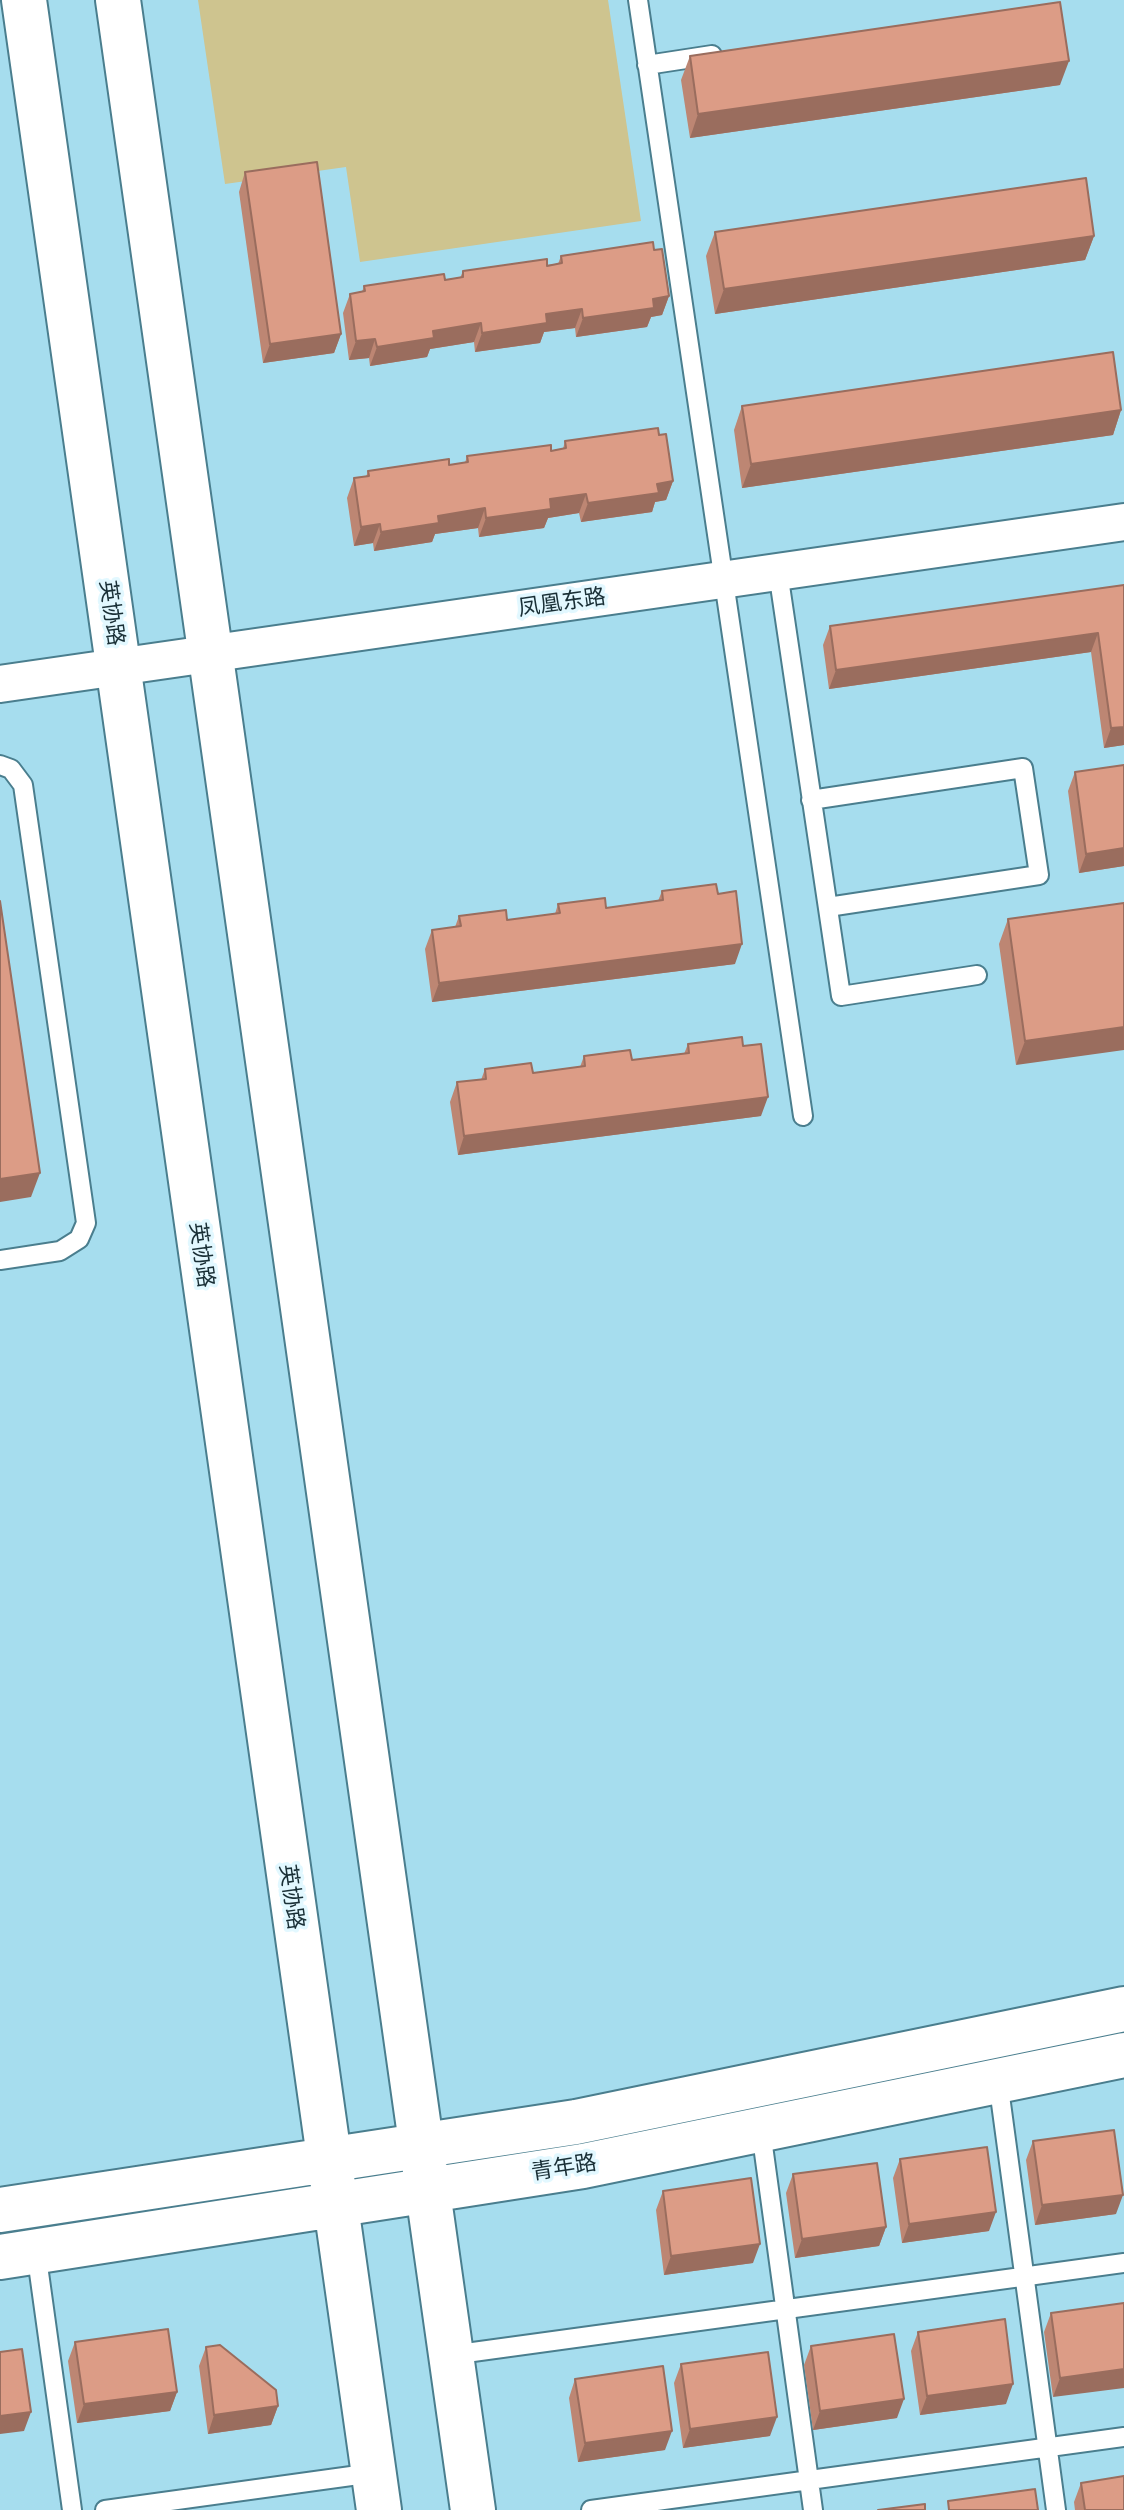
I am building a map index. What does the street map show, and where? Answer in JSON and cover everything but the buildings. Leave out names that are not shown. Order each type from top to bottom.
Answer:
[{"type":"street","name":"英协路","points":[[24,0],[376,2492]]},
{"type":"street","points":[[118,0],[473,2510]]},
{"type":"street","name":"凤凰东路","points":[[0,684],[1124,522]]},
{"type":"street","name":"青年路","points":[[0,2210],[649,2108],[1124,2009]]},
{"type":"street","name":"青年路","points":[[18,2254],[583,2166],[1124,2055]]},
{"type":"lane","points":[[638,0],[803,1116]]},
{"type":"lane","points":[[647,65],[724,53]]},
{"type":"lane","points":[[778,572],[841,996],[977,975]]},
{"type":"lane","points":[[0,765],[11,769],[23,785],[86,1223],[79,1239],[60,1251],[0,1260]]},
{"type":"lane","points":[[811,800],[1023,768],[1026,784],[1039,875],[828,907]]},
{"type":"lane","points":[[998,2081],[1056,2510]]},
{"type":"lane","points":[[761,2131],[813,2510]]},
{"type":"lane","points":[[18,2254],[72,2510]]},
{"type":"lane","points":[[451,2355],[1124,2263]]},
{"type":"lane","points":[[591,2510],[1124,2437]]},
{"type":"lane","points":[[105,2510],[376,2492]]},
{"type":"shaded area","points":[[198,0],[608,0],[641,221],[360,262],[346,167],[225,184]]}]
